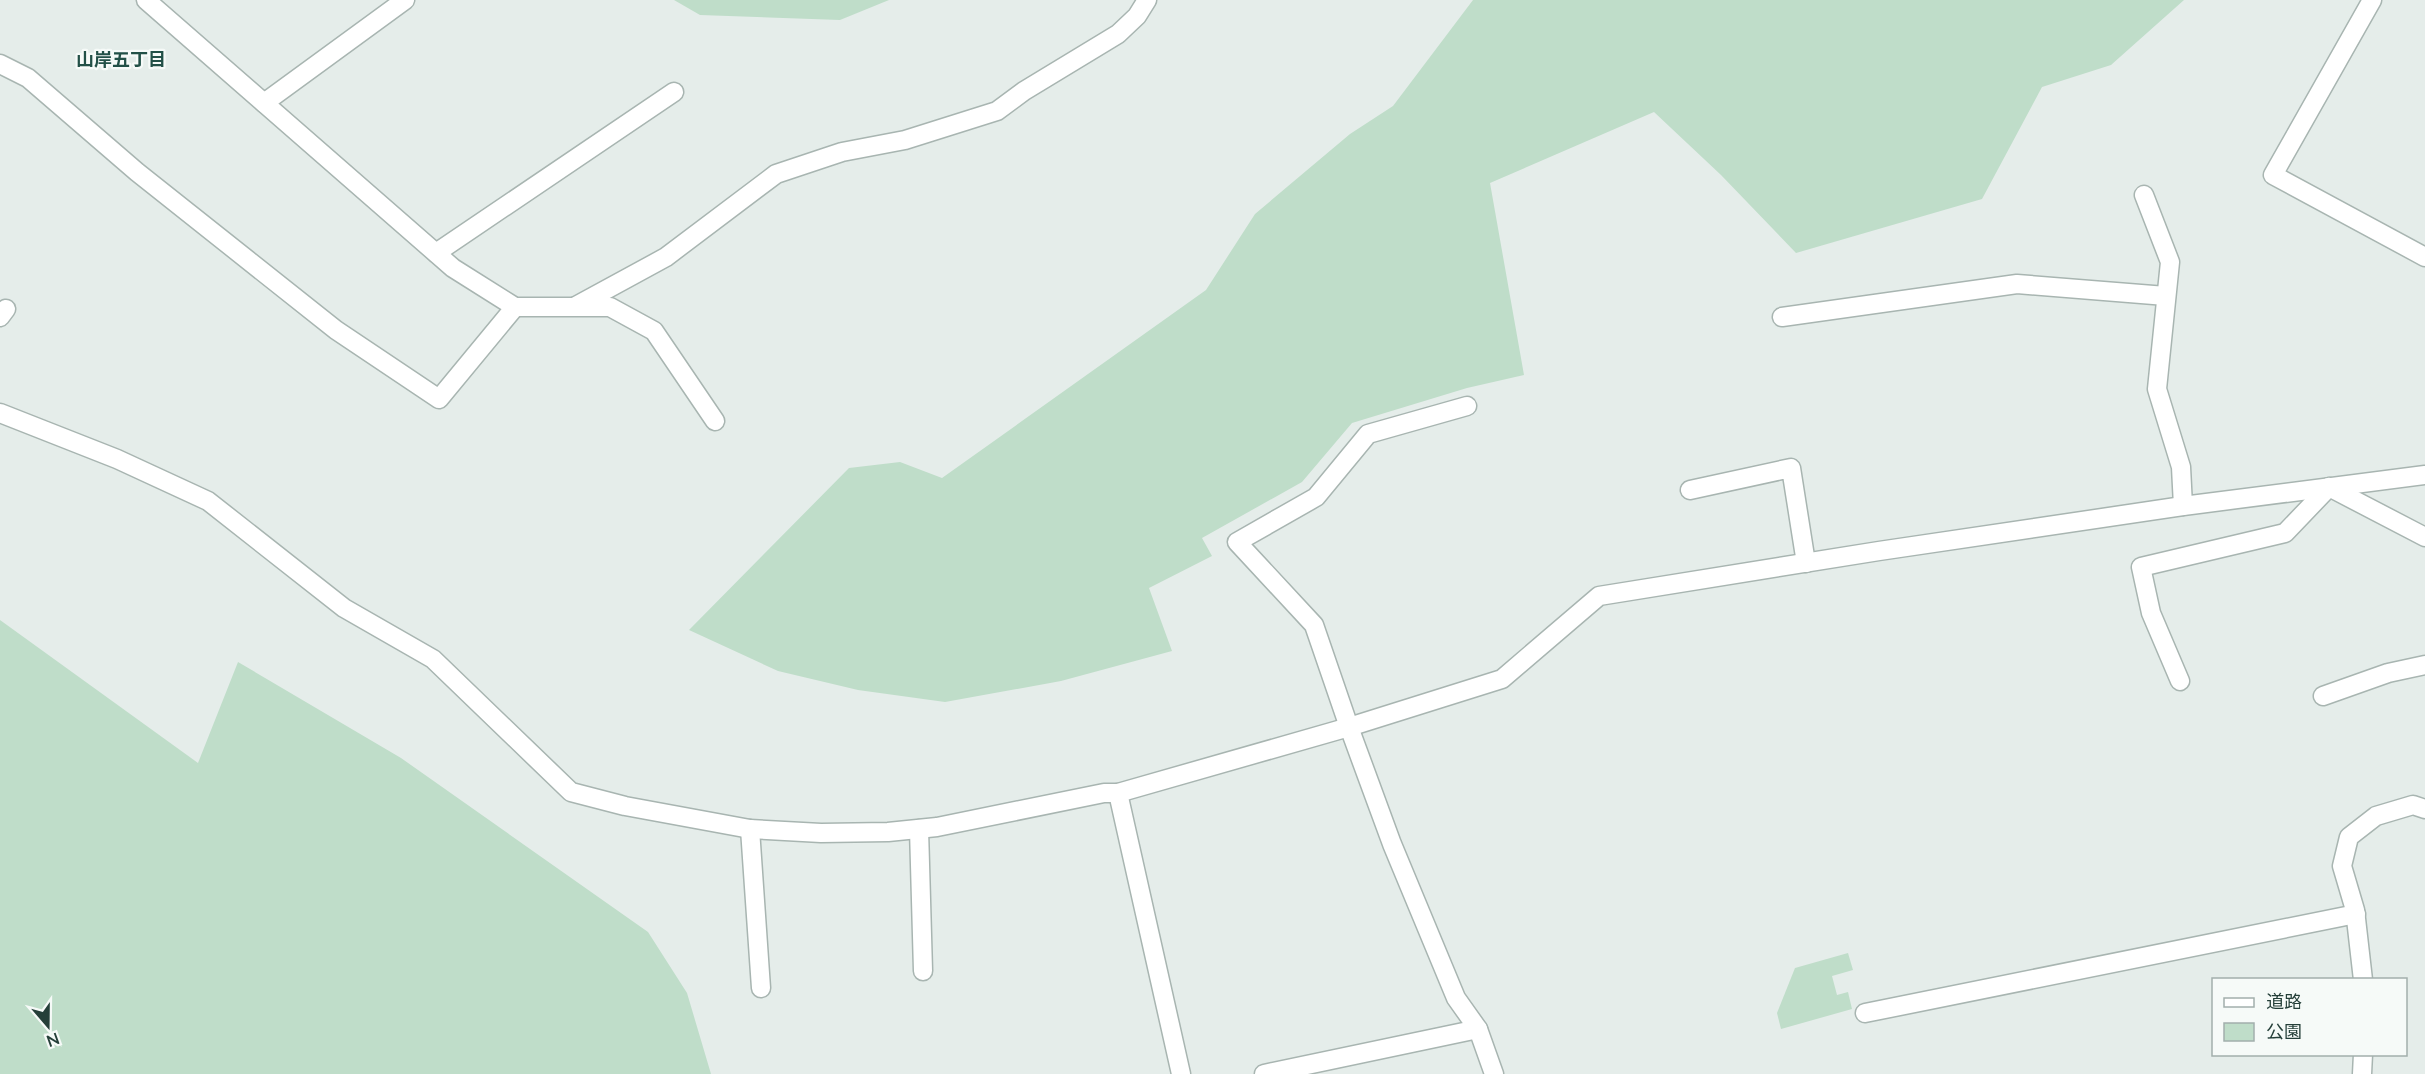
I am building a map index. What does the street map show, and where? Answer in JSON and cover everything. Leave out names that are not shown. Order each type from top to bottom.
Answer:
[{"type":"street","points":[[146,0],[453,268],[515,307],[610,307],[654,331],[716,421]]},
{"type":"street","points":[[264,103],[405,0]]},
{"type":"street","points":[[574,307],[666,256],[776,174],[842,152],[905,140],[997,111],[1024,91],[1118,34],[1137,16],[1147,0]]},
{"type":"street","points":[[2372,0],[2273,174],[2425,257]]},
{"type":"street","points":[[0,64],[28,78],[138,172],[336,330],[439,399],[515,307]]},
{"type":"street","points":[[436,253],[674,92]]},
{"type":"street","points":[[2144,195],[2170,262],[2157,388],[2181,466],[2183,506]]},
{"type":"street","points":[[1782,317],[2017,284],[2166,296]]},
{"type":"street","points":[[1467,406],[1368,434],[1316,496],[1236,542],[1314,625],[1392,844],[1456,998],[1478,1029],[1494,1074]]},
{"type":"street","points":[[0,413],[117,459],[208,501],[344,608],[433,659],[572,792],[625,806],[750,829],[822,833],[919,829],[1104,793],[1118,793],[1349,727],[1502,679],[1599,596],[2183,506],[2425,475]]},
{"type":"street","points":[[1690,490],[1791,468],[1806,563]]},
{"type":"street","points":[[2329,487],[2425,537]]},
{"type":"street","points":[[2180,681],[2151,613],[2141,567],[2284,533],[2329,487]]},
{"type":"street","points":[[2323,696],[2388,673],[2425,666]]},
{"type":"street","points":[[1118,793],[1181,1074]]},
{"type":"street","points":[[2363,978],[2356,914],[2342,866],[2349,837],[2376,816],[2413,805],[2425,809]]},
{"type":"street","points":[[750,829],[761,988]]},
{"type":"street","points":[[919,829],[923,971]]},
{"type":"street","points":[[1865,1013],[2356,914]]},
{"type":"street","points":[[1264,1074],[1478,1029]]},
{"type":"street","points":[[2362,1074],[2363,1056]]},
{"type":"green space","points":[[674,0],[889,0],[840,20],[700,15]]},
{"type":"green space","points":[[1473,0],[2184,0],[2111,65],[2042,87],[1982,199],[1796,253],[1721,175],[1654,112],[1490,183],[1524,375],[1467,388],[1352,423],[1302,482],[1202,538],[1212,556],[1149,588],[1172,651],[1061,681],[945,702],[858,690],[778,671],[689,630],[849,468],[900,462],[942,478],[1206,290],[1255,214],[1350,134],[1393,106]]},
{"type":"green space","points":[[0,620],[198,763],[238,662],[401,758],[648,932],[687,993],[711,1074],[0,1074]]},
{"type":"green space","points":[[1848,953],[1853,970],[1832,976],[1837,995],[1848,992],[1852,1009],[1781,1029],[1777,1013],[1795,968]]},
{"type":"district","name":"山岸五丁目","points":[[121,60]]}]
